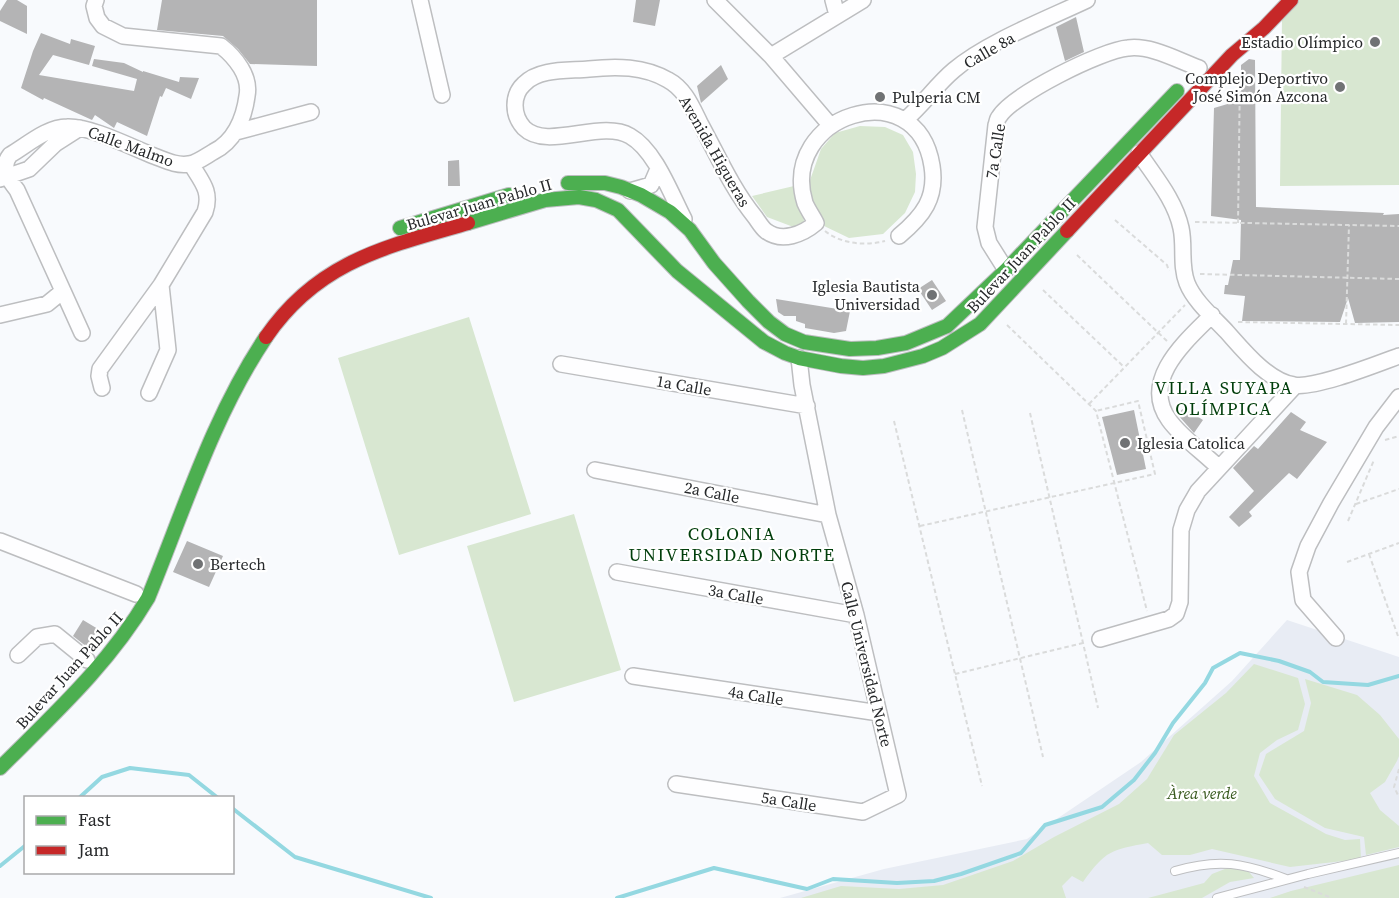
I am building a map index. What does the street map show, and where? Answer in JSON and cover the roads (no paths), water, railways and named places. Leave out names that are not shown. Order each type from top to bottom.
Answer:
[{"type":"main road","name":"Bulevar Juan Pablo II","points":[[382,233],[455,210],[551,186],[567,183],[605,183],[630,191],[670,212],[690,230],[714,263],[748,301],[785,334],[804,342],[850,349],[906,344],[946,326],[1006,270],[1199,69],[1276,0]]},
{"type":"main road","name":"Bulevar Juan Pablo II","points":[[0,768],[91,675],[136,622],[148,598],[224,410],[251,357],[278,321],[308,291],[341,267],[372,252],[539,202],[572,196],[594,198],[616,207],[689,282],[760,340],[781,352],[799,358],[853,368],[880,367],[920,359],[951,345],[980,324],[1232,55],[1264,28],[1291,0]]},
{"type":"main road","points":[[658,252],[659,241],[670,234],[682,235],[696,248],[705,251]]},
{"type":"main road","points":[[689,282],[702,283],[709,278],[714,273],[714,263]]},
{"type":"main road","name":"Bulevar Juan Pablo II","points":[[71,676],[108,638],[136,594],[237,358]]},
{"type":"main road","name":"Bulevar Juan Pablo II","points":[[0,749],[24,725]]},
{"type":"street","points":[[96,0],[94,13],[103,26],[123,36],[221,46],[230,54],[240,66],[246,80],[248,95],[236,132]]},
{"type":"street","points":[[420,0],[442,95]]},
{"type":"street","points":[[714,0],[771,56],[830,125],[851,115],[874,111],[888,113],[905,120],[918,134],[930,154],[934,177],[930,200],[918,221],[899,236]]},
{"type":"street","points":[[771,56],[835,7],[863,0]]},
{"type":"street","name":"Calle 8a","points":[[905,120],[921,107],[954,70],[993,45],[1087,0]]},
{"type":"street","name":"7a Calle","points":[[1006,270],[989,243],[985,226],[996,126],[999,117],[1007,108],[1040,85],[1108,52],[1129,47],[1147,49],[1199,69]]},
{"type":"street","name":"Avenida Higueras","points":[[690,230],[658,169],[631,136],[618,131],[549,136],[528,132],[516,114],[514,102],[517,91],[527,80],[539,74],[619,66],[646,71],[669,80],[687,96],[745,205],[766,231],[777,236],[804,233],[816,223],[806,204],[802,183],[805,161],[814,141],[830,125]]},
{"type":"street","points":[[236,132],[311,112]]},
{"type":"street","points":[[80,128],[66,127],[51,131],[10,155],[6,160],[3,178],[17,190],[82,333]]},
{"type":"street","name":"Calle Malmo","points":[[3,178],[29,169],[55,144],[80,128],[175,164],[191,164],[228,143],[236,132]]},
{"type":"street","points":[[1139,153],[1173,203],[1179,222],[1178,274],[1254,363],[1280,380],[1295,386],[1322,382],[1399,356]]},
{"type":"street","points":[[102,388],[100,369],[161,285],[205,212],[209,201],[208,193],[191,164]]},
{"type":"street","points":[[630,191],[651,185],[658,169]]},
{"type":"street","points":[[149,393],[168,350],[161,285]]},
{"type":"street","points":[[0,315],[47,304],[63,291]]},
{"type":"street","points":[[1214,318],[1176,351],[1167,367],[1159,395],[1161,408],[1170,422],[1219,468]]},
{"type":"street","name":"Calle Universidad Norte","points":[[799,358],[828,515],[856,615],[898,795]]},
{"type":"street","name":"1a Calle","points":[[561,364],[807,406]]},
{"type":"street","points":[[1100,639],[1169,619],[1176,614],[1180,602],[1181,530],[1187,510],[1198,491],[1295,386]]},
{"type":"street","points":[[1336,638],[1303,600],[1299,572],[1308,546],[1331,503],[1376,427],[1399,397]]},
{"type":"street","name":"2a Calle","points":[[595,470],[828,515]]},
{"type":"street","points":[[0,541],[136,594]]},
{"type":"street","name":"3a Calle","points":[[616,572],[856,615]]},
{"type":"street","points":[[18,655],[37,637],[55,634],[87,660]]},
{"type":"street","name":"4a Calle","points":[[633,676],[879,713]]},
{"type":"street","name":"5a Calle","points":[[676,784],[863,812],[898,795]]},
{"type":"lane","points":[[1217,898],[1286,879],[1399,853]]},
{"type":"lane","points":[[1175,871],[1196,865],[1227,863],[1257,868],[1286,879]]},
{"type":"waterway","points":[[617,898],[714,868],[807,889],[833,879],[897,883],[934,881],[961,874],[1021,853],[1045,825],[1102,807],[1134,780],[1155,753],[1173,723],[1205,683],[1213,668],[1240,653],[1279,661],[1310,672],[1323,682],[1368,685],[1399,676]]},
{"type":"waterway","points":[[81,796],[102,777],[130,768],[189,775],[215,796]]},
{"type":"waterway","points":[[234,810],[295,857],[431,898]]},
{"type":"waterway","points":[[0,866],[24,847]]},
{"type":"place","name":"Estadio Olímpico","points":[[1375,42]]},
{"type":"place","name":"Complejo Deportivo José Simón Azcona","points":[[1340,87]]},
{"type":"place","name":"Pulperia CM","points":[[880,97]]},
{"type":"place","name":"Iglesia Bautista Universidad","points":[[932,295]]},
{"type":"place","name":"Iglesia Catolica","points":[[1125,443]]},
{"type":"place","name":"Bertech","points":[[198,564]]},
{"type":"district","name":"VILLA SUYAPA OLÍMPICA","points":[[1224,398]]},
{"type":"district","name":"COLONIA UNIVERSIDAD NORTE","points":[[732,544]]},
{"type":"park label","name":"Àrea verde","points":[[1202,793]]}]
